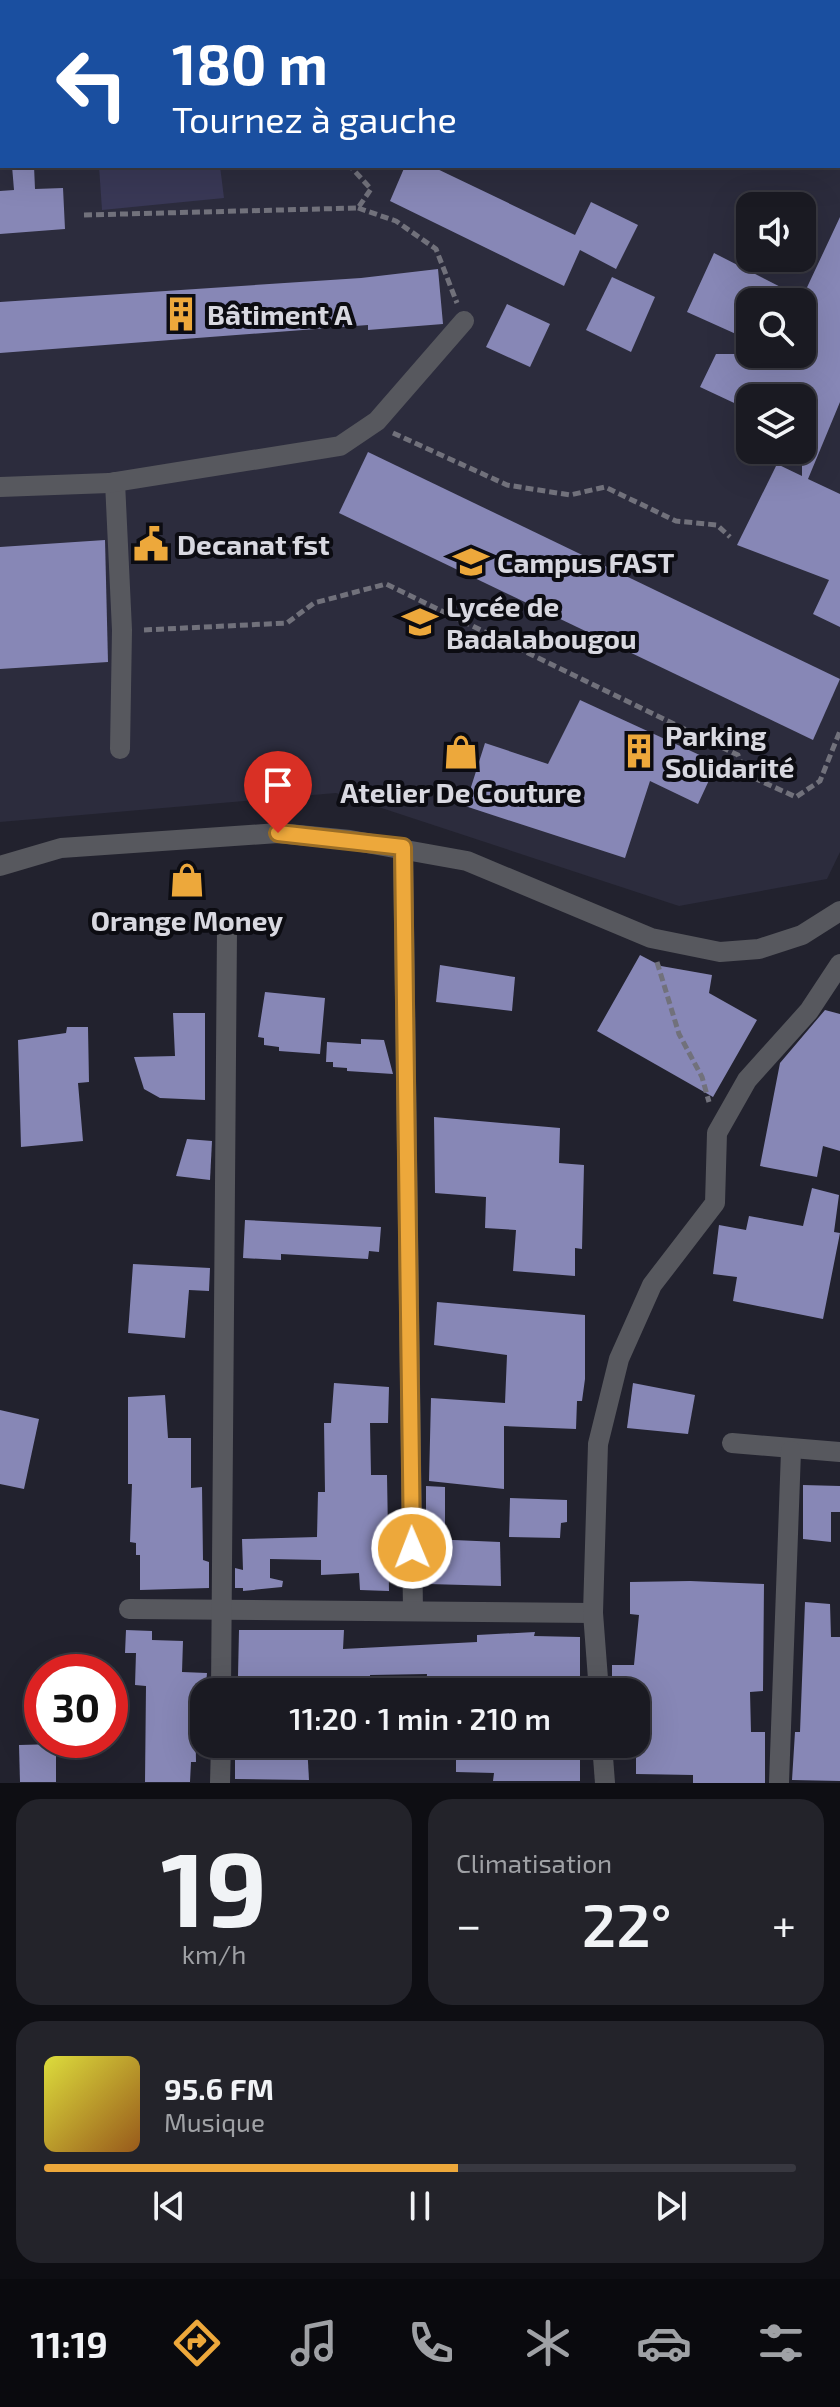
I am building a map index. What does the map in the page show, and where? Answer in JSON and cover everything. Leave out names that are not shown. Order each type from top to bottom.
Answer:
[{"type":"street","points":[[0,487],[115,482],[340,446],[375,422],[464,321]]},
{"type":"street","points":[[115,482],[122,630],[120,749]]},
{"type":"street","points":[[0,866],[61,848],[278,833],[403,847],[467,861],[651,938],[720,952],[759,949],[802,935],[840,911]]},
{"type":"street","points":[[403,847],[413,1611]]},
{"type":"street","points":[[221,1678],[227,930]]},
{"type":"street","points":[[598,1678],[593,1613],[598,1444],[619,1359],[652,1285],[715,1203],[717,1133],[747,1080],[809,1011],[840,964]]},
{"type":"street","points":[[732,1443],[791,1451],[840,1452]]},
{"type":"street","points":[[779,1783],[791,1451]]},
{"type":"street","points":[[129,1609],[593,1613]]},
{"type":"street","points":[[220,1783],[221,1758]]},
{"type":"street","points":[[603,1758],[605,1783]]},
{"type":"path","points":[[352,168],[371,189],[358,208]]},
{"type":"path","points":[[84,215],[358,208],[396,221],[436,249],[464,321]]},
{"type":"path","points":[[375,422],[409,442],[507,485],[570,495],[605,487],[676,521],[717,525],[730,537]]},
{"type":"path","points":[[122,630],[287,623],[314,603],[386,584],[738,755],[745,774],[796,797],[820,781],[840,731]]},
{"type":"path","points":[[651,938],[679,1034],[702,1077],[717,1133]]},
{"type":"shaded area","name":"Lycée de Badalabougou","points":[[0,168],[840,170],[840,852],[827,879],[679,906],[336,793],[0,822]]},
{"type":"shaded area","points":[[99,168],[220,168],[224,198],[102,210]]},
{"type":"building","points":[[12,168],[34,168],[35,189],[63,188],[65,229],[0,234],[0,191],[14,190]]},
{"type":"building","points":[[404,168],[435,168],[575,235],[591,202],[638,225],[616,269],[580,250],[564,286],[390,201]]},
{"type":"building","points":[[840,217],[840,402],[816,460],[816,384],[736,384],[736,404],[700,387],[716,354],[736,354],[736,368],[816,368],[816,288],[807,288]]},
{"type":"building","points":[[714,253],[736,264],[736,272],[751,272],[782,288],[736,288],[736,334],[687,312]]},
{"type":"building","name":"Bâtiment A","points":[[438,269],[443,324],[368,330],[368,325],[0,353],[0,302],[361,278]]},
{"type":"building","points":[[612,277],[655,297],[631,352],[586,330]]},
{"type":"building","points":[[507,304],[550,324],[530,367],[486,347]]},
{"type":"building","points":[[368,452],[840,679],[813,740],[339,513]]},
{"type":"building","points":[[777,464],[802,476],[802,464],[814,464],[808,479],[840,494],[840,627],[813,614],[829,580],[737,545]]},
{"type":"building","points":[[105,540],[108,662],[0,669],[0,547]]},
{"type":"building","points":[[580,700],[717,763],[698,804],[650,781],[625,858],[465,806],[485,743],[548,764]]},
{"type":"building","points":[[640,955],[661,966],[712,975],[709,993],[757,1020],[713,1097],[597,1031]]},
{"type":"building","points":[[440,965],[515,977],[512,1011],[436,1002]]},
{"type":"building","points":[[265,992],[325,998],[320,1054],[279,1051],[279,1047],[264,1045],[264,1038],[258,1037]]},
{"type":"building","points":[[825,1010],[840,1014],[840,1151],[823,1146],[817,1177],[760,1166],[780,1063]]},
{"type":"building","points":[[173,1013],[205,1013],[205,1100],[160,1098],[144,1089],[134,1057],[175,1056]]},
{"type":"building","points":[[67,1027],[88,1027],[89,1082],[78,1083],[83,1141],[21,1147],[18,1040],[66,1033]]},
{"type":"building","points":[[361,1039],[384,1040],[393,1074],[347,1071],[347,1068],[333,1067],[333,1062],[326,1062],[327,1042],[361,1044]]},
{"type":"building","points":[[434,1117],[560,1128],[559,1163],[584,1165],[582,1249],[575,1248],[575,1276],[513,1271],[516,1230],[485,1228],[486,1197],[435,1193]]},
{"type":"building","points":[[187,1139],[212,1141],[210,1180],[176,1176]]},
{"type":"building","points":[[812,1188],[839,1195],[834,1232],[840,1233],[823,1319],[733,1301],[737,1277],[713,1274],[719,1225],[746,1230],[749,1216],[803,1226]]},
{"type":"building","points":[[245,1220],[381,1227],[379,1252],[369,1251],[368,1259],[281,1254],[281,1260],[243,1258]]},
{"type":"building","points":[[133,1264],[210,1268],[209,1291],[189,1290],[185,1338],[128,1333]]},
{"type":"building","points":[[437,1302],[585,1315],[585,1379],[582,1401],[577,1401],[576,1429],[504,1426],[504,1489],[429,1481],[431,1398],[505,1403],[507,1355],[434,1345]]},
{"type":"building","points":[[334,1383],[389,1387],[388,1423],[370,1423],[371,1475],[387,1475],[389,1591],[360,1590],[359,1573],[321,1575],[321,1560],[270,1559],[270,1578],[283,1581],[282,1587],[243,1591],[243,1588],[235,1588],[235,1568],[243,1570],[242,1539],[317,1537],[318,1492],[325,1492],[324,1423],[331,1423]]},
{"type":"building","points":[[633,1383],[695,1395],[688,1434],[627,1428]]},
{"type":"building","points":[[165,1395],[168,1438],[191,1438],[191,1488],[202,1487],[203,1560],[209,1562],[209,1588],[140,1590],[140,1555],[136,1555],[136,1543],[130,1542],[132,1484],[128,1484],[128,1397]]},
{"type":"building","points":[[0,1410],[39,1419],[24,1489],[0,1484]]},
{"type":"building","points":[[803,1485],[840,1486],[840,1512],[831,1512],[831,1542],[803,1539]]},
{"type":"building","points":[[426,1486],[445,1487],[445,1538],[426,1538]]},
{"type":"building","points":[[510,1498],[567,1500],[567,1522],[561,1523],[560,1538],[509,1537]]},
{"type":"building","points":[[430,1539],[500,1542],[501,1586],[428,1584]]},
{"type":"building","points":[[630,1582],[764,1584],[763,1691],[750,1692],[751,1732],[765,1732],[765,1783],[693,1783],[693,1775],[636,1774],[636,1758],[650,1758],[650,1678],[612,1678],[612,1665],[634,1665],[639,1615],[630,1614]]},
{"type":"building","points":[[805,1602],[830,1604],[831,1637],[840,1637],[840,1781],[792,1780],[795,1732],[800,1732]]},
{"type":"building","points":[[126,1630],[152,1631],[152,1640],[183,1641],[182,1672],[207,1673],[207,1678],[190,1678],[190,1758],[196,1758],[196,1762],[191,1762],[190,1782],[145,1782],[146,1686],[135,1685],[136,1653],[125,1653]]},
{"type":"building","points":[[239,1630],[344,1630],[343,1649],[477,1642],[477,1635],[535,1632],[534,1636],[580,1637],[580,1678],[427,1678],[427,1674],[370,1675],[370,1678],[238,1676]]},
{"type":"building","points":[[19,1745],[24,1745],[24,1758],[56,1758],[56,1782],[20,1782]]},
{"type":"building","points":[[235,1758],[308,1758],[309,1780],[235,1779]]},
{"type":"building","points":[[456,1758],[580,1758],[580,1781],[493,1781],[494,1773],[456,1772]]},
{"type":"place","name":"Bâtiment A","points":[[181,314]]},
{"type":"place","name":"Decanat fst","points":[[151,544]]},
{"type":"place","name":"Campus FAST","points":[[471,562]]},
{"type":"place","name":"Lycée de Badalabougou","points":[[420,622]]},
{"type":"place","name":"Parking Solidarité","points":[[639,751]]},
{"type":"place","name":"Atelier De Couture","points":[[461,752]]},
{"type":"place","name":"Orange Money","points":[[187,880]]},
{"type":"route","points":[[278,833],[403,847],[412,1548]]}]
